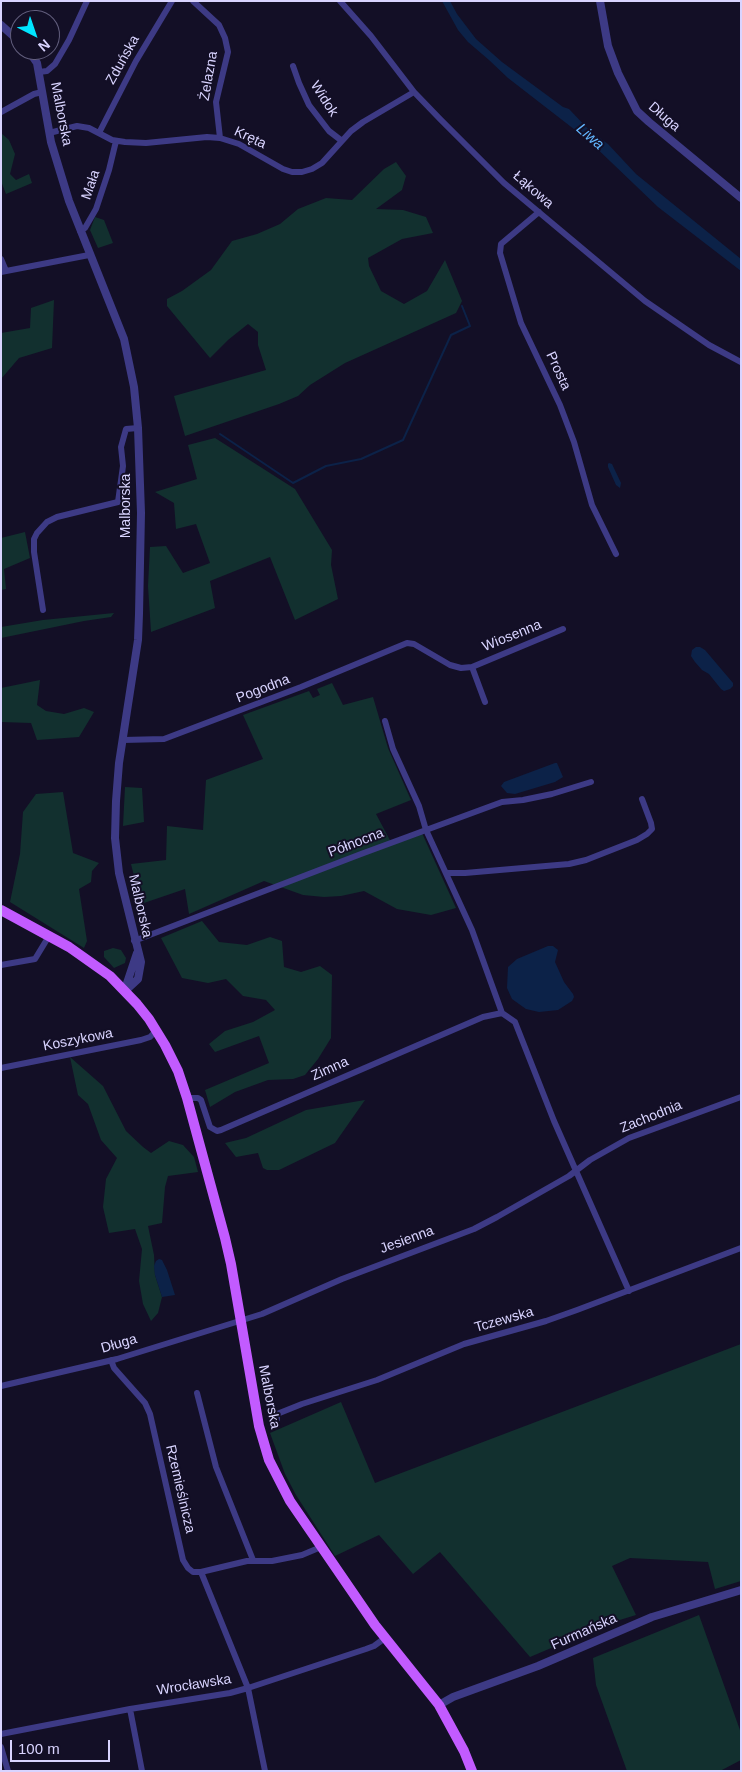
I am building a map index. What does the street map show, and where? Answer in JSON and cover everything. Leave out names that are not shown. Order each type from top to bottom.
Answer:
[{"type":"main road","points":[[1,910],[96,965],[125,991]]},
{"type":"main road","name":"Malborska","points":[[125,991],[137,1004],[156,1031],[178,1071],[187,1098],[225,1238],[260,1426],[269,1460],[290,1501],[384,1638],[439,1705],[464,1751],[472,1771]]},
{"type":"street","points":[[39,72],[47,71],[55,64],[70,40],[87,1]]},
{"type":"street","name":"Zduńska","points":[[99,133],[136,61],[172,1]]},
{"type":"street","name":"Żelazna","points":[[193,1],[219,26],[225,38],[228,52],[216,102],[220,138]]},
{"type":"street","name":"Łąkowa","points":[[340,1],[414,92],[504,182],[653,306],[704,342],[741,362]]},
{"type":"street","name":"Długa","points":[[600,1],[608,46],[618,73],[637,111],[741,198]]},
{"type":"street","name":"Malborska","points":[[34,60],[39,72],[49,133],[69,201],[124,339],[134,387],[138,428],[141,512],[138,640],[123,740],[116,801],[115,838],[118,873],[134,941],[141,962],[138,979],[125,991]]},
{"type":"street","name":"Widok","points":[[293,66],[309,105],[330,131],[342,141]]},
{"type":"street","points":[[1,112],[34,94],[42,92]]},
{"type":"street","name":"Kręta","points":[[49,133],[77,126],[89,128],[116,141],[146,143],[207,137],[220,138],[239,144],[292,172],[302,172],[322,163],[362,122],[414,92]]},
{"type":"street","name":"Mała","points":[[80,231],[85,228],[96,209],[116,141]]},
{"type":"street","name":"Prosta","points":[[539,212],[501,244],[500,253],[521,323],[560,405],[574,442],[592,506],[616,554]]},
{"type":"street","points":[[1,259],[4,271],[89,254]]},
{"type":"street","points":[[43,610],[34,552],[34,540],[37,533],[47,522],[57,517],[118,502],[123,466],[122,446],[126,429],[138,428]]},
{"type":"street","name":"Wiosenna","points":[[472,667],[563,629]]},
{"type":"street","name":"Pogodna","points":[[123,740],[164,739],[301,687],[407,643],[414,644],[450,665],[461,668],[472,667]]},
{"type":"street","points":[[472,667],[485,702]]},
{"type":"street","points":[[385,722],[393,749],[419,806],[426,830],[472,930],[502,1013],[515,1022],[554,1121],[628,1291]]},
{"type":"street","name":"Północna","points":[[134,941],[502,802],[524,800],[552,794],[591,782]]},
{"type":"street","points":[[447,873],[569,864],[594,857],[636,840],[652,829],[642,799]]},
{"type":"street","points":[[1,966],[35,959],[48,936]]},
{"type":"street","name":"Malborska","points":[[125,991],[137,952]]},
{"type":"street","points":[[113,980],[130,975]]},
{"type":"street","name":"Zimna","points":[[187,1098],[193,1097],[202,1100],[210,1127],[221,1130],[483,1016],[502,1013]]},
{"type":"street","name":"Koszykowa","points":[[1,1068],[141,1040],[150,1037],[156,1031]]},
{"type":"street","name":"Zachodnia","points":[[576,1171],[590,1160],[630,1138],[741,1097]]},
{"type":"street","name":"Jesienna","points":[[241,1320],[262,1314],[321,1287],[474,1229],[576,1171]]},
{"type":"street","name":"Tczewska","points":[[277,1419],[277,1414],[377,1380],[464,1344],[546,1321],[741,1248]]},
{"type":"street","name":"Długa","points":[[1,1386],[111,1360],[241,1320]]},
{"type":"street","name":"Rzemieślnicza","points":[[111,1360],[114,1368],[145,1403],[150,1414],[184,1560],[193,1572],[201,1572]]},
{"type":"street","points":[[198,1393],[216,1467],[253,1560]]},
{"type":"street","points":[[265,1771],[248,1688],[201,1572],[253,1560],[272,1560],[302,1555],[321,1547]]},
{"type":"street","name":"Furmańska","points":[[439,1705],[453,1697],[538,1666],[652,1617],[741,1590]]},
{"type":"street","name":"Wrocławska","points":[[1,1734],[130,1709],[230,1693],[366,1649],[374,1646],[384,1638]]},
{"type":"street","points":[[130,1709],[142,1771]]},
{"type":"street","points":[[1,1747],[8,1771]]},
{"type":"green space","points":[[1,133],[9,140],[15,154],[10,174],[16,180],[29,174],[32,183],[6,194],[1,181]]},
{"type":"green space","points":[[396,162],[406,176],[402,190],[376,209],[403,210],[426,217],[433,233],[402,239],[368,258],[369,266],[381,291],[404,304],[427,291],[445,260],[462,301],[456,313],[345,363],[310,385],[298,396],[185,436],[174,396],[266,370],[258,345],[258,332],[248,324],[210,358],[167,306],[167,299],[182,291],[211,270],[232,241],[257,234],[280,224],[298,209],[326,198],[352,200],[384,169]]},
{"type":"green space","points":[[95,217],[104,220],[113,243],[98,248],[90,230]]},
{"type":"green space","points":[[54,300],[52,348],[19,358],[1,379],[1,333],[30,328],[31,308]]},
{"type":"green space","points":[[215,438],[295,489],[332,550],[331,565],[338,599],[295,620],[270,557],[210,581],[215,608],[151,632],[148,586],[150,547],[166,546],[183,573],[210,563],[196,524],[176,529],[174,503],[155,492],[197,479],[188,445]]},
{"type":"green space","points":[[25,532],[30,558],[4,569],[6,589],[1,590],[1,538]]},
{"type":"green space","points":[[114,613],[111,617],[1,638],[1,627],[43,620]]},
{"type":"green space","points":[[40,680],[37,705],[46,711],[64,714],[84,708],[94,712],[79,737],[37,740],[31,723],[1,722],[1,688]]},
{"type":"green space","points":[[332,683],[343,705],[373,697],[388,748],[411,800],[376,814],[392,844],[422,833],[456,908],[431,915],[397,909],[364,891],[341,896],[303,895],[264,881],[189,914],[185,889],[141,904],[131,864],[166,860],[167,826],[203,830],[206,780],[263,759],[243,715],[309,691],[313,698],[320,695],[317,689]]},
{"type":"green space","points":[[125,787],[142,788],[144,822],[123,826]]},
{"type":"green space","points":[[63,792],[73,853],[99,863],[92,871],[91,882],[79,889],[87,941],[84,948],[10,902],[20,854],[23,812],[36,794]]},
{"type":"green space","points":[[202,921],[219,942],[247,945],[270,937],[282,941],[284,967],[301,972],[320,966],[332,975],[331,1038],[305,1075],[293,1079],[268,1080],[235,1092],[210,1107],[205,1090],[269,1063],[259,1036],[215,1052],[209,1044],[225,1031],[253,1022],[275,1010],[266,1000],[243,996],[226,979],[208,983],[182,978],[161,938]]},
{"type":"green space","points":[[113,948],[121,950],[126,958],[125,963],[114,968],[104,957],[104,951]]},
{"type":"green space","points":[[70,1057],[103,1086],[126,1131],[143,1147],[151,1153],[169,1141],[183,1145],[194,1157],[198,1172],[168,1176],[165,1187],[162,1223],[148,1226],[154,1255],[155,1275],[162,1297],[158,1313],[151,1321],[143,1304],[139,1281],[142,1249],[135,1229],[109,1233],[103,1207],[106,1179],[117,1158],[101,1140],[88,1104],[78,1095]]},
{"type":"green space","points":[[365,1100],[335,1143],[279,1170],[263,1168],[258,1153],[236,1157],[225,1143],[246,1138],[306,1110]]},
{"type":"green space","points":[[741,1344],[741,1581],[715,1589],[708,1562],[630,1558],[612,1566],[636,1615],[610,1623],[530,1657],[440,1552],[413,1574],[379,1535],[335,1556],[296,1495],[285,1474],[270,1433],[341,1402],[375,1483]]},
{"type":"green space","points":[[699,1615],[741,1733],[741,1760],[720,1771],[627,1771],[596,1685],[593,1658]]},
{"type":"water","name":"Liwa","points":[[442,1],[450,1],[457,14],[476,39],[502,62],[563,107],[569,109],[590,131],[608,144],[636,174],[741,259],[741,271],[658,207],[588,140],[508,78],[468,42],[458,30]]},
{"type":"water","points":[[609,463],[612,464],[621,483],[620,488],[616,485],[608,467]]},
{"type":"water","points":[[696,647],[705,650],[733,683],[730,689],[724,691],[721,689],[709,674],[702,670],[695,662],[691,656],[692,650]]},
{"type":"water","points":[[557,763],[563,777],[555,782],[515,794],[507,793],[501,786],[504,782]]},
{"type":"water","points":[[548,946],[553,946],[558,950],[555,962],[564,982],[574,997],[572,1001],[558,1010],[539,1012],[526,1009],[512,999],[507,988],[508,967],[517,959]]},
{"type":"water","points":[[159,1259],[162,1260],[167,1270],[175,1295],[162,1297],[154,1266]]},
{"type":"waterway","points":[[220,434],[293,483],[326,466],[361,459],[403,440],[451,335],[470,326],[462,306]]}]
